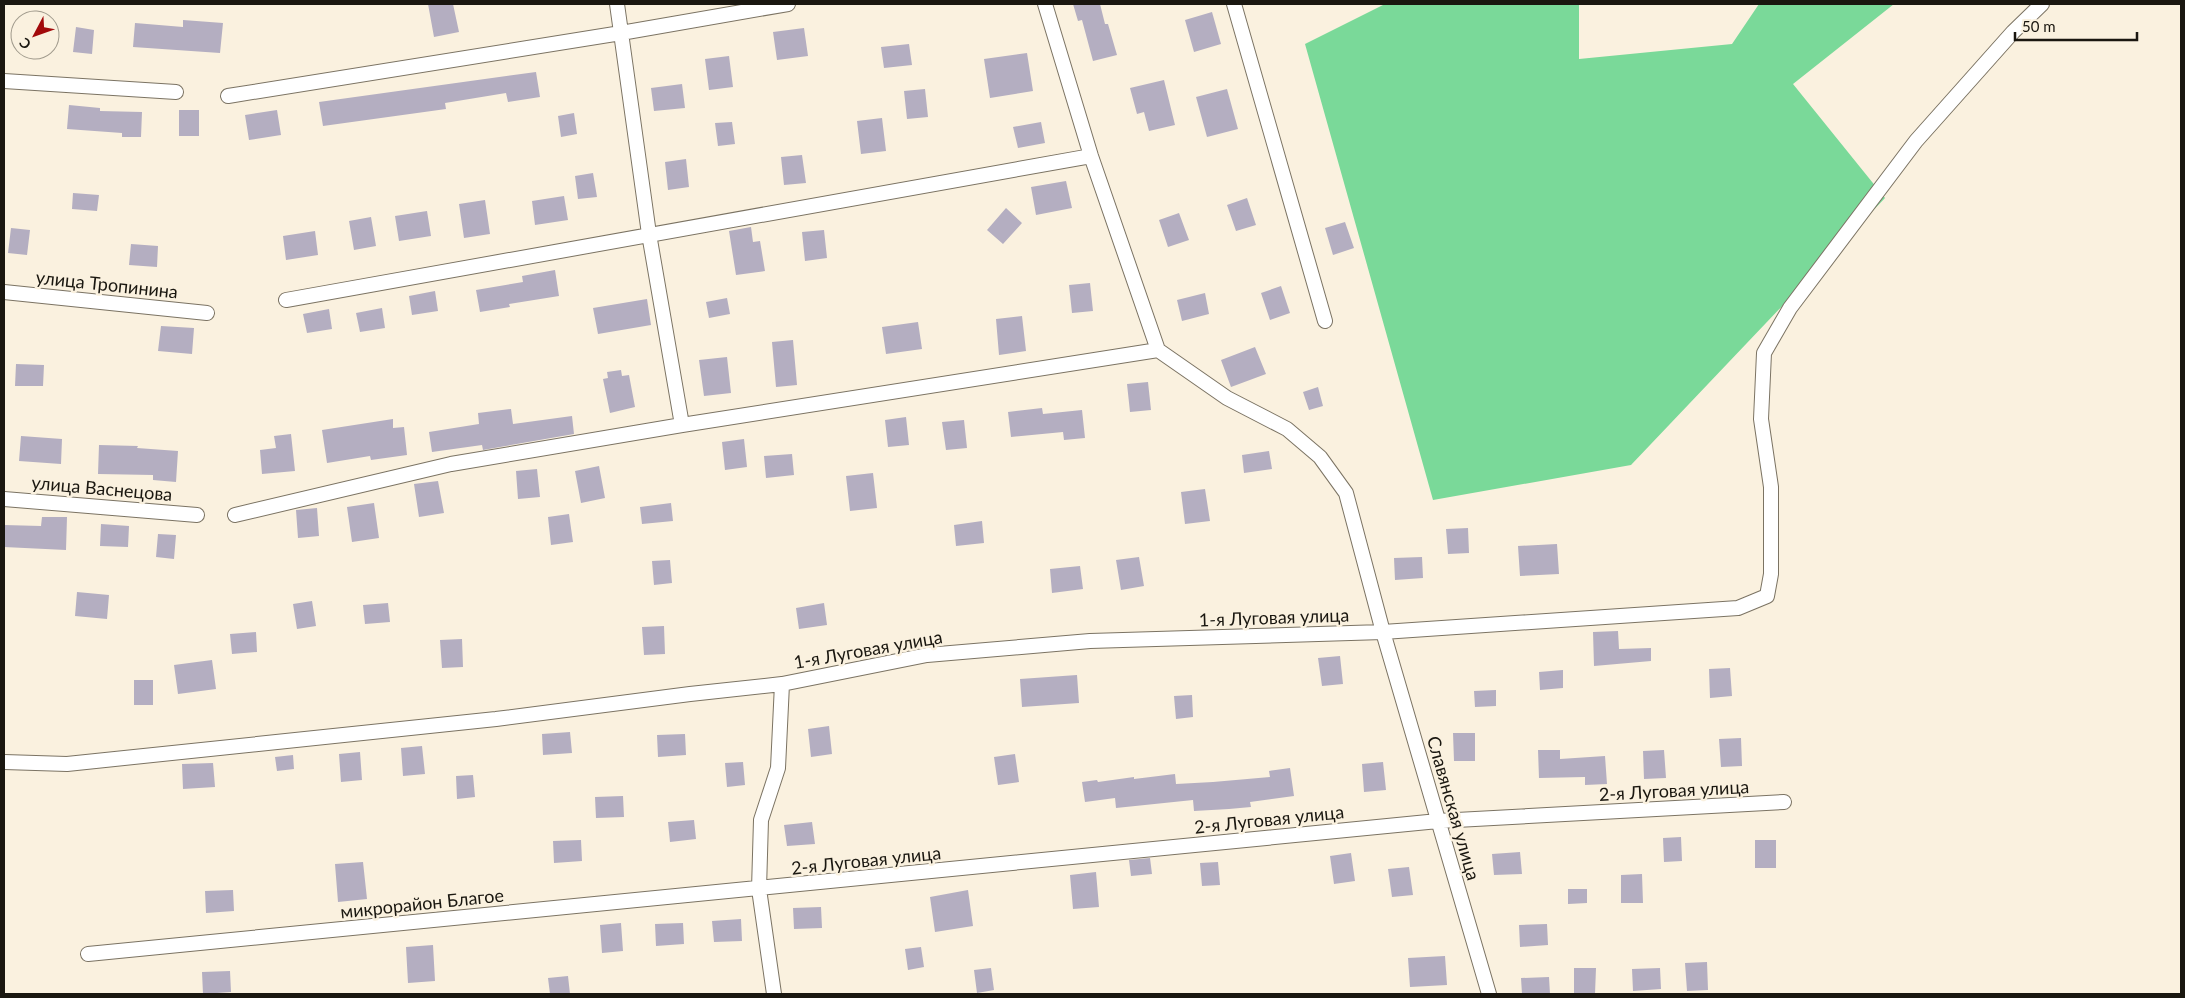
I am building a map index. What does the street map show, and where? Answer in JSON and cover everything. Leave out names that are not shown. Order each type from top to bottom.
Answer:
[{"type":"street","points":[[616,4],[649,234],[682,425]]},
{"type":"street","points":[[228,96],[621,33],[788,4]]},
{"type":"street","points":[[235,515],[452,464],[682,425],[1158,350],[1091,156],[1045,4]]},
{"type":"street","points":[[1234,4],[1325,321]]},
{"type":"street","name":"1-я Луговая улица","points":[[4,762],[68,764],[496,720],[690,694],[782,684],[927,655],[1090,640],[1383,632],[1738,608],[1767,596],[1771,574],[1771,487],[1761,419],[1764,353],[1790,308],[1916,141],[2014,32],[2042,4]]},
{"type":"street","points":[[4,81],[176,92]]},
{"type":"street","points":[[286,300],[1091,156]]},
{"type":"street","name":"улица Тропинина","points":[[4,292],[207,313]]},
{"type":"street","name":"Славянская улица","points":[[1158,350],[1227,398],[1286,429],[1320,458],[1346,493],[1383,632],[1489,994]]},
{"type":"street","name":"улица Васнецова","points":[[4,498],[197,515]]},
{"type":"street","points":[[774,994],[760,889],[761,820],[778,768],[782,684]]},
{"type":"street","name":"2-я Луговая улица","points":[[760,889],[1438,821],[1784,802]]},
{"type":"street","name":"микрорайон Благое","points":[[88,954],[760,889]]},
{"type":"green space","points":[[1385,4],[1579,4],[1579,59],[1732,44],[1759,4],[1894,4],[1793,84],[1885,198],[1631,465],[1433,500],[1305,44]]},
{"type":"building","points":[[428,4],[453,4],[459,32],[434,37]]},
{"type":"building","points":[[1073,4],[1100,4],[1105,24],[1108,24],[1117,55],[1093,61],[1082,20],[1078,21]]},
{"type":"building","points":[[1212,12],[1221,44],[1194,52],[1185,20]]},
{"type":"building","points":[[183,20],[223,23],[220,53],[133,47],[135,23],[183,27]]},
{"type":"building","points":[[76,27],[94,30],[92,54],[73,52]]},
{"type":"building","points":[[804,28],[808,56],[777,60],[773,32]]},
{"type":"building","points":[[909,44],[912,65],[884,68],[881,47]]},
{"type":"building","points":[[1027,53],[1033,91],[990,98],[984,59]]},
{"type":"building","points":[[729,56],[733,87],[709,90],[705,59]]},
{"type":"building","points":[[536,72],[540,97],[508,102],[506,93],[445,103],[446,109],[323,126],[319,102]]},
{"type":"building","points":[[1164,80],[1175,125],[1149,131],[1144,112],[1137,114],[1130,88]]},
{"type":"building","points":[[682,84],[685,108],[654,111],[651,88]]},
{"type":"building","points":[[925,89],[928,117],[907,119],[904,91]]},
{"type":"building","points":[[1227,89],[1238,129],[1207,137],[1196,97]]},
{"type":"building","points":[[69,105],[100,108],[100,111],[142,112],[141,137],[122,137],[122,133],[67,129]]},
{"type":"building","points":[[179,110],[199,110],[199,136],[179,136]]},
{"type":"building","points":[[277,110],[281,135],[249,140],[245,115]]},
{"type":"building","points":[[574,113],[577,134],[561,137],[558,116]]},
{"type":"building","points":[[882,118],[886,151],[861,154],[857,121]]},
{"type":"building","points":[[732,122],[735,144],[718,146],[715,123]]},
{"type":"building","points":[[1041,122],[1045,143],[1018,148],[1013,127]]},
{"type":"building","points":[[802,155],[806,183],[784,185],[781,157]]},
{"type":"building","points":[[686,159],[689,187],[668,190],[665,162]]},
{"type":"building","points":[[593,173],[597,197],[578,199],[575,176]]},
{"type":"building","points":[[1066,181],[1072,208],[1036,215],[1031,187]]},
{"type":"building","points":[[73,193],[99,195],[97,211],[72,209]]},
{"type":"building","points":[[564,196],[568,220],[535,225],[532,201]]},
{"type":"building","points":[[1247,198],[1256,225],[1236,231],[1227,205]]},
{"type":"building","points":[[485,200],[490,234],[464,238],[459,204]]},
{"type":"building","points":[[1006,208],[1022,223],[1003,244],[987,230]]},
{"type":"building","points":[[427,211],[431,236],[399,241],[395,216]]},
{"type":"building","points":[[1179,213],[1189,240],[1168,247],[1159,220]]},
{"type":"building","points":[[371,217],[376,246],[354,250],[349,221]]},
{"type":"building","points":[[1345,222],[1354,248],[1333,255],[1325,228]]},
{"type":"building","points":[[751,227],[753,242],[760,241],[765,271],[736,275],[729,231]]},
{"type":"building","points":[[11,228],[30,230],[27,255],[8,253]]},
{"type":"building","points":[[824,230],[827,258],[805,261],[802,232]]},
{"type":"building","points":[[315,231],[318,255],[286,260],[283,236]]},
{"type":"building","points":[[131,244],[158,246],[157,267],[129,265]]},
{"type":"building","points":[[555,270],[559,296],[509,304],[510,307],[480,312],[476,290],[523,282],[522,276]]},
{"type":"building","points":[[1090,283],[1093,311],[1072,313],[1069,285]]},
{"type":"building","points":[[1281,286],[1290,313],[1270,320],[1261,293]]},
{"type":"building","points":[[435,291],[438,311],[412,315],[409,296]]},
{"type":"building","points":[[1205,293],[1209,314],[1182,321],[1177,300]]},
{"type":"building","points":[[727,298],[730,314],[709,318],[706,302]]},
{"type":"building","points":[[647,299],[651,325],[598,334],[593,308]]},
{"type":"building","points":[[382,308],[385,328],[360,332],[356,313]]},
{"type":"building","points":[[329,309],[332,329],[307,333],[303,314]]},
{"type":"building","points":[[1022,316],[1026,351],[999,355],[996,319]]},
{"type":"building","points":[[918,322],[922,349],[886,354],[882,327]]},
{"type":"building","points":[[161,326],[194,328],[192,354],[158,351]]},
{"type":"building","points":[[793,340],[797,385],[776,387],[772,342]]},
{"type":"building","points":[[1255,347],[1266,374],[1231,387],[1221,360]]},
{"type":"building","points":[[727,357],[731,393],[704,396],[699,360]]},
{"type":"building","points":[[16,364],[44,365],[43,386],[15,386]]},
{"type":"building","points":[[621,370],[622,376],[629,375],[635,407],[610,413],[603,379],[608,378],[607,372]]},
{"type":"building","points":[[1148,382],[1151,410],[1130,412],[1127,384]]},
{"type":"building","points":[[1318,387],[1323,406],[1309,410],[1303,392]]},
{"type":"building","points":[[1042,408],[1043,414],[1082,410],[1085,438],[1064,440],[1063,432],[1011,437],[1008,412]]},
{"type":"building","points":[[511,409],[513,424],[572,416],[574,434],[483,450],[482,445],[432,452],[429,432],[479,424],[478,413]]},
{"type":"building","points":[[906,417],[909,445],[888,447],[885,420]]},
{"type":"building","points":[[393,419],[393,428],[404,427],[407,455],[371,460],[370,456],[327,463],[322,430]]},
{"type":"building","points":[[964,420],[967,448],[946,450],[942,422]]},
{"type":"building","points":[[291,434],[295,471],[262,474],[260,450],[276,448],[274,436]]},
{"type":"building","points":[[21,436],[62,439],[61,464],[19,461]]},
{"type":"building","points":[[744,439],[747,467],[725,470],[722,442]]},
{"type":"building","points":[[99,445],[138,446],[137,448],[178,451],[176,482],[153,480],[153,475],[98,474]]},
{"type":"building","points":[[1269,451],[1272,469],[1244,473],[1242,455]]},
{"type":"building","points":[[792,454],[794,475],[766,478],[764,456]]},
{"type":"building","points":[[599,466],[605,498],[581,503],[575,471]]},
{"type":"building","points":[[537,469],[540,497],[518,499],[516,471]]},
{"type":"building","points":[[873,473],[877,508],[850,511],[846,476]]},
{"type":"building","points":[[438,481],[444,513],[419,517],[414,484]]},
{"type":"building","points":[[1205,489],[1210,521],[1185,524],[1181,492]]},
{"type":"building","points":[[374,503],[379,538],[352,542],[347,507]]},
{"type":"building","points":[[671,503],[673,521],[642,524],[640,507]]},
{"type":"building","points":[[317,508],[319,536],[298,538],[296,510]]},
{"type":"building","points":[[569,514],[573,542],[551,545],[548,517]]},
{"type":"building","points":[[42,517],[67,517],[66,550],[4,547],[4,525],[41,526]]},
{"type":"building","points":[[982,521],[984,543],[956,546],[954,525]]},
{"type":"building","points":[[101,524],[129,526],[128,547],[100,546]]},
{"type":"building","points":[[1468,528],[1469,553],[1448,554],[1446,529]]},
{"type":"building","points":[[158,534],[176,535],[174,559],[156,557]]},
{"type":"building","points":[[1557,544],[1559,574],[1520,576],[1518,546]]},
{"type":"building","points":[[1139,557],[1144,586],[1121,590],[1116,560]]},
{"type":"building","points":[[1422,557],[1423,578],[1395,580],[1394,558]]},
{"type":"building","points":[[670,560],[672,583],[654,585],[652,561]]},
{"type":"building","points":[[1080,566],[1083,589],[1052,593],[1050,569]]},
{"type":"building","points":[[77,592],[109,595],[107,619],[75,616]]},
{"type":"building","points":[[312,601],[316,626],[297,629],[293,604]]},
{"type":"building","points":[[388,603],[390,622],[365,624],[363,605]]},
{"type":"building","points":[[824,603],[827,625],[799,629],[796,608]]},
{"type":"building","points":[[664,626],[665,654],[644,655],[642,627]]},
{"type":"building","points":[[1618,631],[1619,649],[1651,648],[1651,661],[1594,666],[1593,632]]},
{"type":"building","points":[[256,632],[257,652],[232,654],[230,634]]},
{"type":"building","points":[[462,639],[463,667],[442,668],[440,640]]},
{"type":"building","points":[[1340,656],[1343,684],[1322,686],[1318,658]]},
{"type":"building","points":[[212,660],[216,689],[178,694],[174,665]]},
{"type":"building","points":[[1730,668],[1732,696],[1710,698],[1709,669]]},
{"type":"building","points":[[1563,670],[1563,688],[1540,690],[1539,672]]},
{"type":"building","points":[[1077,675],[1079,703],[1022,707],[1020,679]]},
{"type":"building","points":[[134,680],[153,680],[153,705],[134,705]]},
{"type":"building","points":[[1496,690],[1496,706],[1475,707],[1474,691]]},
{"type":"building","points":[[1192,695],[1193,717],[1176,719],[1174,696]]},
{"type":"building","points":[[829,726],[832,754],[811,757],[808,729]]},
{"type":"building","points":[[570,732],[572,753],[543,755],[542,734]]},
{"type":"building","points":[[1453,733],[1475,733],[1475,761],[1454,761]]},
{"type":"building","points":[[685,734],[686,755],[658,757],[657,735]]},
{"type":"building","points":[[1741,738],[1742,766],[1721,767],[1719,739]]},
{"type":"building","points":[[422,746],[425,774],[403,776],[401,748]]},
{"type":"building","points":[[1538,750],[1560,750],[1560,759],[1605,756],[1607,784],[1585,785],[1585,777],[1539,778]]},
{"type":"building","points":[[1664,750],[1666,778],[1644,779],[1643,751]]},
{"type":"building","points":[[360,752],[362,780],[341,782],[339,754]]},
{"type":"building","points":[[1015,754],[1019,782],[998,785],[994,757]]},
{"type":"building","points":[[293,755],[294,769],[277,771],[275,757]]},
{"type":"building","points":[[743,762],[745,785],[727,787],[725,763]]},
{"type":"building","points":[[1383,762],[1386,790],[1364,792],[1362,764]]},
{"type":"building","points":[[213,763],[215,787],[183,789],[182,764]]},
{"type":"building","points":[[1290,768],[1294,796],[1250,802],[1251,807],[1229,809],[1194,811],[1193,800],[1116,808],[1115,798],[1085,802],[1082,782],[1175,774],[1176,784],[1213,782],[1270,777],[1269,771]]},
{"type":"building","points":[[473,775],[475,797],[457,799],[456,776]]},
{"type":"building","points":[[623,796],[624,817],[596,818],[595,797]]},
{"type":"building","points":[[694,820],[696,839],[670,842],[668,822]]},
{"type":"building","points":[[812,822],[815,844],[787,846],[784,825]]},
{"type":"building","points":[[1681,837],[1682,861],[1664,862],[1663,838]]},
{"type":"building","points":[[581,840],[582,861],[554,863],[553,841]]},
{"type":"building","points":[[1755,840],[1776,840],[1776,868],[1755,868]]},
{"type":"building","points":[[1520,852],[1522,874],[1494,875],[1492,854]]},
{"type":"building","points":[[1351,853],[1355,881],[1334,884],[1330,856]]},
{"type":"building","points":[[1150,858],[1152,874],[1131,876],[1129,860]]},
{"type":"building","points":[[363,862],[367,899],[338,902],[335,864]]},
{"type":"building","points":[[1218,862],[1220,885],[1202,886],[1200,863]]},
{"type":"building","points":[[1409,867],[1413,895],[1392,897],[1388,869]]},
{"type":"building","points":[[1096,872],[1099,907],[1073,909],[1070,875]]},
{"type":"building","points":[[1642,874],[1643,903],[1621,903],[1621,875]]},
{"type":"building","points":[[1568,889],[1587,889],[1587,903],[1568,904]]},
{"type":"building","points":[[233,890],[234,911],[206,913],[205,891]]},
{"type":"building","points":[[968,890],[973,926],[935,932],[930,897]]},
{"type":"building","points":[[821,907],[822,928],[794,929],[793,908]]},
{"type":"building","points":[[741,919],[742,941],[714,942],[712,921]]},
{"type":"building","points":[[621,923],[623,951],[602,953],[600,925]]},
{"type":"building","points":[[683,923],[684,944],[656,946],[655,924]]},
{"type":"building","points":[[1547,924],[1548,945],[1520,947],[1519,925]]},
{"type":"building","points":[[433,945],[435,981],[408,983],[406,947]]},
{"type":"building","points":[[921,947],[924,967],[908,970],[905,949]]},
{"type":"building","points":[[1445,956],[1447,985],[1410,987],[1408,958]]},
{"type":"building","points":[[1707,962],[1708,990],[1687,991],[1685,963]]},
{"type":"building","points":[[991,968],[994,990],[977,993],[974,970]]},
{"type":"building","points":[[1574,968],[1596,968],[1595,994],[1574,994]]},
{"type":"building","points":[[1660,968],[1661,989],[1633,991],[1632,969]]},
{"type":"building","points":[[230,971],[231,992],[203,994],[202,972]]},
{"type":"building","points":[[568,976],[570,994],[550,994],[548,978]]},
{"type":"building","points":[[1549,977],[1550,994],[1522,994],[1521,978]]}]
